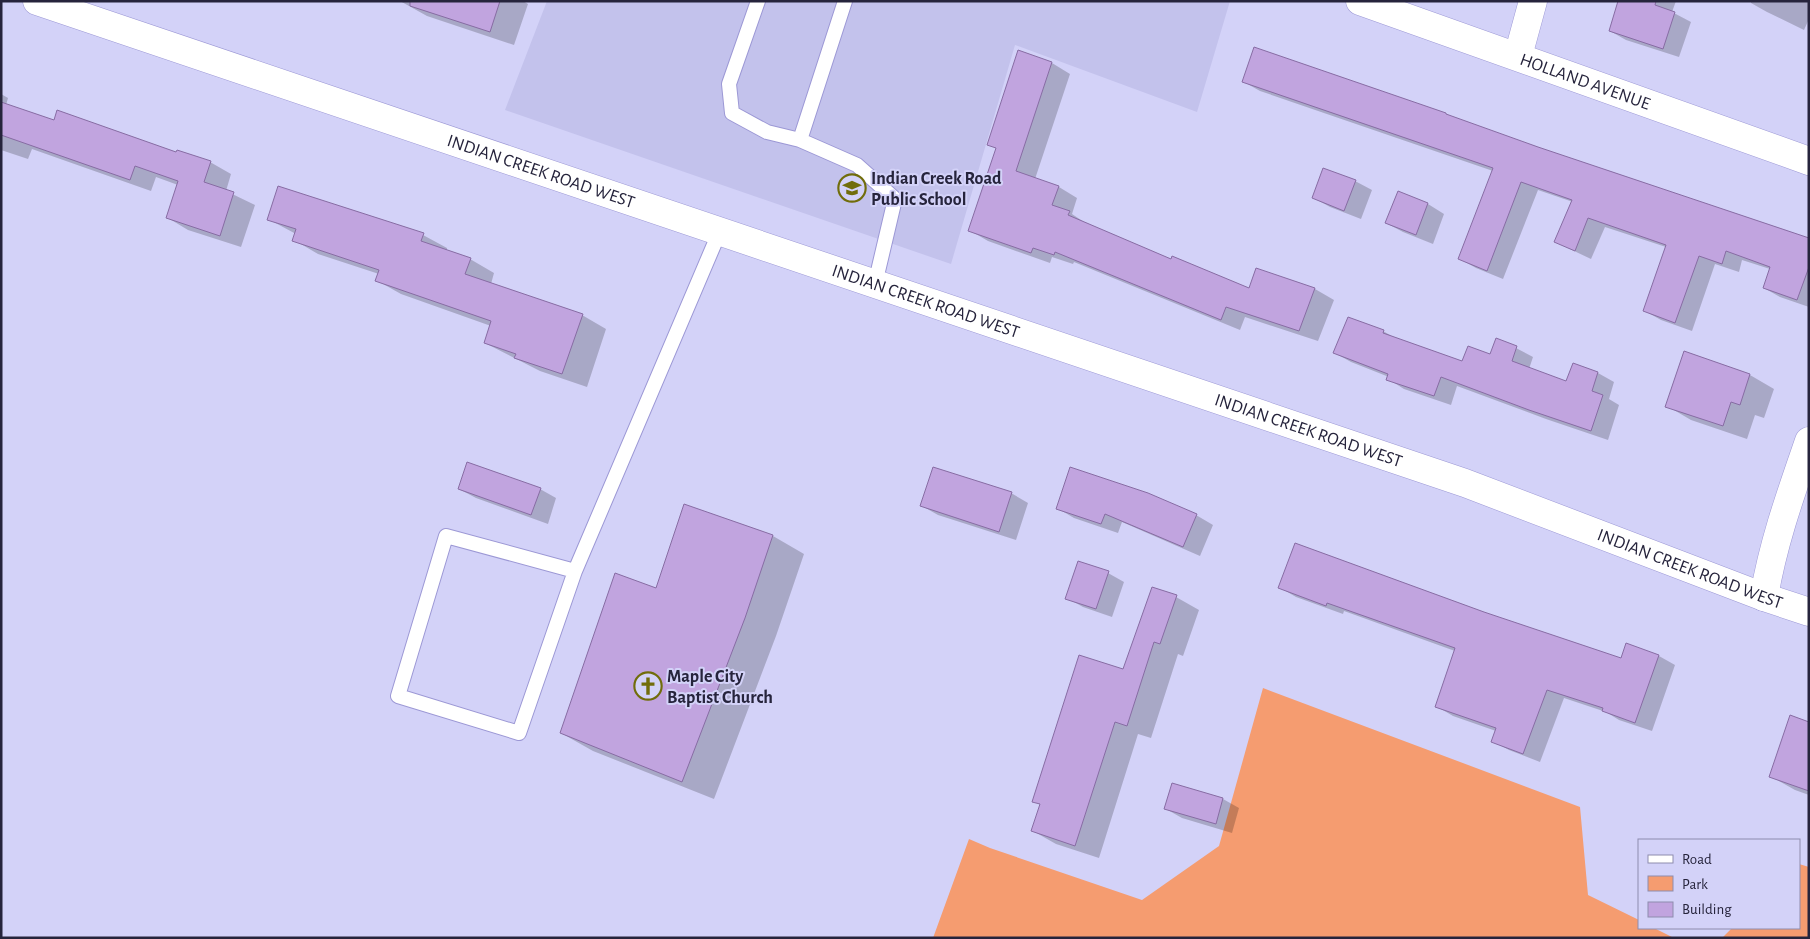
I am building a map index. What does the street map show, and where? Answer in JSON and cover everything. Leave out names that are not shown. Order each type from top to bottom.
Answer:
[{"type":"street","name":"INDIAN CREEK ROAD WEST","points":[[37,1],[1465,483],[1764,597],[1809,612]]},
{"type":"street","name":"HOLLAND AVENUE","points":[[1360,1],[1809,161]]},
{"type":"street","points":[[1518,56],[1533,1]]},
{"type":"street","points":[[1764,597],[1776,539],[1809,441]]},
{"type":"lane","points":[[758,1],[729,84],[732,113],[767,132],[800,140],[857,166],[895,200],[875,284]]},
{"type":"lane","points":[[800,140],[845,1]]},
{"type":"lane","points":[[575,571],[446,536],[398,696],[519,733],[575,571],[720,233]]},
{"type":"shaded area","name":"Indian Creek Road Public School","points":[[547,1],[1230,1],[1197,112],[1015,45],[951,264],[505,110]]},
{"type":"green space","points":[[1263,688],[1580,807],[1588,895],[1638,920],[1638,929],[1656,929],[1674,938],[933,938],[969,839],[990,848],[1142,900],[1219,846]]},
{"type":"green space","points":[[1800,864],[1809,867],[1809,938],[1722,938],[1731,929],[1800,929]]},
{"type":"building","points":[[410,1],[500,1],[490,32],[410,6]]},
{"type":"building","points":[[1618,1],[1656,1],[1655,5],[1675,12],[1663,49],[1609,31]]},
{"type":"building","points":[[1254,47],[1446,113],[1538,147],[1809,238],[1809,267],[1797,300],[1763,288],[1770,267],[1726,251],[1722,264],[1699,256],[1675,323],[1643,311],[1666,245],[1588,218],[1575,251],[1554,242],[1572,200],[1521,182],[1487,271],[1458,259],[1493,168],[1242,82]]},
{"type":"building","points":[[1018,50],[1052,62],[1016,171],[1059,186],[1052,205],[1070,211],[1068,215],[1171,259],[1172,256],[1249,288],[1256,268],[1315,288],[1299,331],[1226,307],[1221,320],[1055,252],[1054,255],[1033,248],[1031,253],[968,231],[996,148],[987,145]]},
{"type":"building","points":[[1,102],[54,120],[57,110],[176,152],[177,150],[211,161],[204,182],[234,192],[220,236],[166,218],[178,181],[135,166],[130,180],[1,135]]},
{"type":"building","points":[[1323,168],[1356,180],[1344,211],[1312,198]]},
{"type":"building","points":[[278,186],[424,233],[421,241],[471,258],[465,274],[583,314],[562,374],[514,358],[516,354],[484,343],[491,321],[375,281],[379,270],[292,241],[296,229],[267,220]]},
{"type":"building","points":[[1398,191],[1428,203],[1416,235],[1385,223]]},
{"type":"building","points":[[1348,317],[1384,330],[1383,333],[1462,361],[1468,346],[1490,354],[1496,338],[1517,346],[1512,361],[1566,381],[1573,363],[1598,372],[1592,391],[1603,395],[1591,431],[1441,377],[1434,396],[1386,380],[1388,374],[1333,353]]},
{"type":"building","points":[[1684,351],[1750,374],[1740,405],[1731,402],[1723,426],[1665,407]]},
{"type":"building","points":[[467,462],[541,488],[531,515],[458,489]]},
{"type":"building","points":[[933,467],[1012,492],[999,532],[920,506]]},
{"type":"building","points":[[1070,467],[1148,493],[1197,514],[1183,547],[1105,514],[1101,524],[1056,509]]},
{"type":"building","name":"Maple City Baptist Church","points":[[684,504],[773,535],[745,618],[682,782],[560,733],[615,573],[656,588]]},
{"type":"building","points":[[1295,543],[1484,612],[1621,658],[1626,643],[1659,655],[1635,723],[1602,711],[1603,708],[1547,690],[1523,754],[1491,742],[1496,728],[1435,707],[1455,648],[1327,603],[1326,606],[1278,588]]},
{"type":"building","points":[[1078,561],[1109,571],[1096,609],[1065,599]]},
{"type":"building","points":[[1152,587],[1177,595],[1160,644],[1154,642],[1127,726],[1115,722],[1075,846],[1031,831],[1040,804],[1032,802],[1079,655],[1123,669]]},
{"type":"building","points":[[1790,715],[1809,722],[1809,791],[1769,777]]},
{"type":"building","points":[[1172,783],[1223,798],[1216,824],[1164,809]]},
{"type":"place","name":"Indian Creek Road Public School","points":[[852,188]]},
{"type":"place","name":"Maple City Baptist Church","points":[[648,686]]}]
